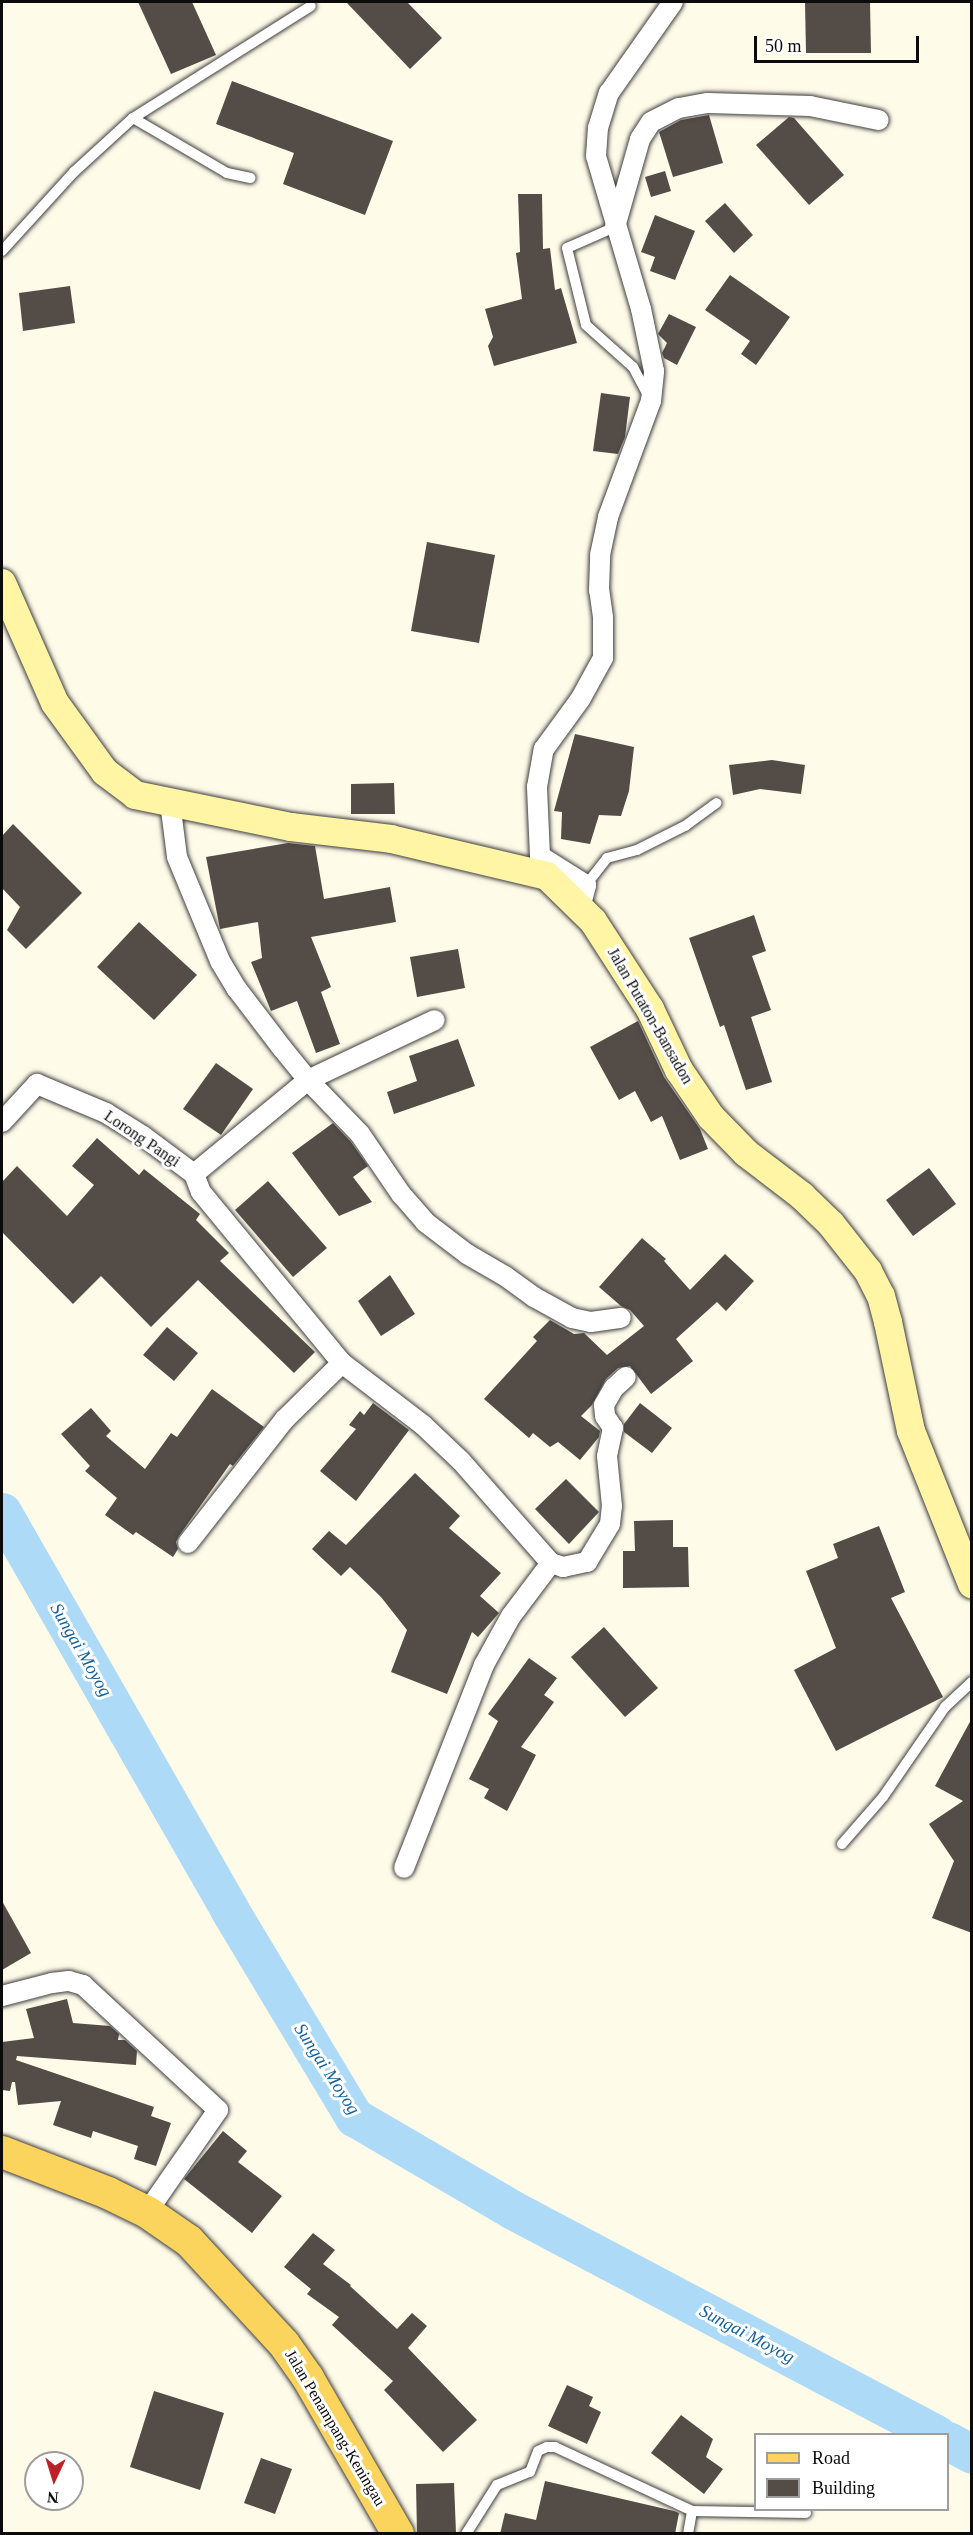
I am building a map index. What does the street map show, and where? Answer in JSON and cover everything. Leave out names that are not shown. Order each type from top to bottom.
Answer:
[{"type":"main road","name":"Jalan Penampang-Keningau","points":[[2,2152],[57,2172],[147,2212],[189,2241],[284,2344],[308,2378],[398,2534]]},
{"type":"street","points":[[583,896],[540,856],[537,787],[544,749],[582,698],[603,658],[603,617],[599,590],[600,555],[608,517],[651,400],[654,371],[641,309],[615,227],[596,156],[598,129],[609,93],[673,2]]},
{"type":"street","points":[[615,227],[640,139],[651,122],[679,108],[708,103],[810,106],[879,120]]},
{"type":"street","name":"Jalan Putaton-Bansadon","points":[[2,583],[55,704],[105,772],[135,795],[291,827],[391,839],[547,876],[583,896],[593,921],[650,1009],[679,1070],[711,1117],[746,1154],[802,1196],[831,1224],[868,1271],[881,1296],[888,1322],[904,1407],[911,1431],[972,1584]]},
{"type":"street","points":[[170,802],[177,857],[220,961],[237,989],[308,1080],[360,1134],[401,1194],[425,1222],[534,1298],[572,1318],[591,1322],[621,1318]]},
{"type":"street","points":[[435,1020],[308,1080],[194,1174],[201,1192],[342,1363],[423,1425],[495,1496],[552,1563],[562,1567],[587,1562],[610,1524],[612,1506],[607,1456],[613,1428],[605,1416],[604,1405],[614,1388],[626,1377]]},
{"type":"street","name":"Lorong Pangi","points":[[3,1119],[37,1084],[106,1113],[143,1136],[194,1174]]},
{"type":"street","points":[[188,1543],[285,1419],[342,1363]]},
{"type":"street","points":[[404,1868],[484,1665],[511,1616],[552,1563]]},
{"type":"street","points":[[2,1996],[52,1983],[69,1981],[83,1985],[218,2110],[147,2212]]},
{"type":"lane","points":[[2,252],[74,172],[133,118],[311,6]]},
{"type":"lane","points":[[133,118],[227,173],[250,178]]},
{"type":"lane","points":[[615,227],[567,248],[586,325],[633,367],[651,400]]},
{"type":"lane","points":[[583,896],[607,858],[637,850],[685,826],[717,803]]},
{"type":"lane","points":[[842,1844],[883,1797],[950,1701],[972,1682]]},
{"type":"lane","points":[[466,2534],[497,2486],[530,2472],[537,2451],[547,2447],[555,2447],[692,2511],[806,2512]]},
{"type":"lane","points":[[688,2534],[692,2511]]},
{"type":"building","points":[[138,2],[192,2],[216,55],[171,74]]},
{"type":"building","points":[[346,2],[407,2],[442,38],[410,69]]},
{"type":"building","points":[[805,2],[870,2],[871,53],[806,53]]},
{"type":"building","points":[[232,81],[393,141],[365,215],[283,184],[294,153],[216,124]]},
{"type":"building","points":[[709,115],[723,163],[673,177],[659,132],[681,120]]},
{"type":"building","points":[[789,117],[794,118],[844,175],[809,205],[756,145]]},
{"type":"building","points":[[665,171],[671,191],[651,197],[645,177]]},
{"type":"building","points":[[518,194],[542,194],[543,249],[550,248],[555,290],[561,288],[577,343],[494,366],[488,346],[493,337],[485,309],[522,299],[516,253],[520,252]]},
{"type":"building","points":[[725,203],[753,235],[734,253],[705,221]]},
{"type":"building","points":[[655,215],[695,231],[675,280],[650,271],[655,257],[641,252]]},
{"type":"building","points":[[730,275],[790,317],[756,365],[741,354],[750,341],[705,310]]},
{"type":"building","points":[[70,286],[75,323],[23,331],[19,293]]},
{"type":"building","points":[[669,314],[696,327],[677,365],[664,358],[662,353],[667,343],[658,334]]},
{"type":"building","points":[[601,393],[630,397],[625,437],[618,454],[593,451]]},
{"type":"building","points":[[427,542],[495,555],[479,643],[411,631]]},
{"type":"building","points":[[575,734],[634,747],[629,791],[621,816],[599,815],[590,844],[561,839],[562,812],[554,811]]},
{"type":"building","points":[[772,760],[805,765],[801,794],[760,789],[733,795],[729,765]]},
{"type":"building","points":[[394,783],[395,814],[351,814],[351,784]]},
{"type":"building","points":[[13,824],[82,893],[26,949],[7,930],[20,907],[2,888],[2,836]]},
{"type":"building","points":[[288,843],[315,846],[324,899],[390,887],[396,922],[311,937],[331,987],[321,992],[340,1044],[316,1053],[297,1001],[271,1011],[251,962],[262,958],[258,922],[220,929],[206,857]]},
{"type":"building","points":[[754,915],[766,951],[752,956],[771,1010],[751,1017],[772,1082],[746,1090],[724,1025],[720,1027],[689,938]]},
{"type":"building","points":[[139,922],[197,975],[154,1020],[97,967]]},
{"type":"building","points":[[458,949],[465,988],[417,997],[410,957]]},
{"type":"building","points":[[638,1021],[664,1077],[700,1129],[708,1149],[680,1160],[662,1116],[651,1122],[635,1091],[619,1100],[590,1047]]},
{"type":"building","points":[[458,1039],[475,1086],[394,1114],[387,1092],[417,1081],[409,1056]]},
{"type":"building","points":[[216,1063],[253,1089],[221,1135],[183,1109]]},
{"type":"building","points":[[333,1123],[351,1142],[368,1166],[353,1177],[372,1202],[339,1216],[292,1153]]},
{"type":"building","points":[[97,1138],[139,1175],[144,1169],[200,1214],[196,1220],[229,1253],[220,1261],[315,1352],[294,1373],[198,1280],[151,1327],[101,1276],[73,1304],[2,1232],[2,1182],[17,1166],[67,1216],[94,1185],[72,1166]]},
{"type":"building","points":[[929,1168],[956,1204],[913,1236],[886,1200]]},
{"type":"building","points":[[268,1181],[327,1248],[293,1277],[235,1210]]},
{"type":"building","points":[[642,1238],[666,1259],[664,1261],[690,1290],[725,1254],[754,1281],[726,1311],[717,1302],[676,1339],[693,1361],[651,1394],[630,1366],[618,1368],[606,1379],[592,1405],[581,1416],[600,1431],[599,1437],[580,1460],[558,1442],[550,1447],[533,1433],[529,1438],[484,1399],[537,1341],[533,1337],[550,1320],[574,1334],[584,1333],[607,1355],[644,1326],[630,1310],[621,1306],[599,1287]]},
{"type":"building","points":[[390,1275],[415,1314],[381,1336],[358,1301]]},
{"type":"building","points":[[167,1327],[198,1353],[174,1381],[143,1355]]},
{"type":"building","points":[[212,1389],[264,1427],[233,1466],[230,1464],[179,1536],[176,1542],[178,1549],[173,1557],[136,1532],[133,1535],[105,1515],[117,1498],[85,1471],[90,1466],[61,1434],[91,1408],[111,1431],[106,1436],[145,1469],[171,1433],[177,1437]]},
{"type":"building","points":[[373,1403],[409,1430],[356,1501],[320,1471],[356,1429],[349,1425],[360,1411],[364,1415]]},
{"type":"building","points":[[640,1403],[672,1428],[652,1453],[624,1432],[624,1424]]},
{"type":"building","points":[[415,1473],[460,1516],[449,1528],[501,1573],[480,1596],[499,1613],[478,1637],[472,1632],[447,1694],[391,1672],[407,1630],[381,1597],[350,1567],[341,1576],[312,1549],[329,1531],[346,1545]]},
{"type":"building","points":[[566,1479],[599,1512],[569,1544],[535,1509]]},
{"type":"building","points":[[673,1520],[673,1547],[688,1547],[689,1587],[623,1588],[623,1551],[635,1551],[634,1521]]},
{"type":"building","points":[[879,1526],[905,1592],[891,1598],[943,1697],[836,1751],[794,1670],[836,1648],[806,1571],[838,1558],[833,1544]]},
{"type":"building","points":[[604,1627],[658,1688],[625,1717],[571,1657]]},
{"type":"building","points":[[529,1658],[557,1678],[544,1695],[554,1702],[521,1747],[536,1755],[507,1811],[484,1798],[489,1789],[469,1779],[498,1721],[488,1714]]},
{"type":"building","points":[[972,1718],[972,1933],[932,1918],[954,1861],[929,1824],[963,1801],[935,1786]]},
{"type":"building","points":[[2,1901],[31,1953],[2,1970]]},
{"type":"building","points":[[67,1999],[73,2023],[110,2026],[119,2034],[118,2040],[125,2040],[137,2051],[136,2065],[17,2056],[16,2060],[154,2107],[151,2116],[171,2123],[156,2166],[134,2159],[138,2146],[93,2131],[91,2138],[53,2125],[61,2101],[18,2105],[15,2082],[12,2082],[10,2091],[2,2090],[2,2042],[34,2038],[26,2009]]},
{"type":"building","points":[[223,2131],[247,2151],[238,2162],[282,2196],[252,2233],[184,2179]]},
{"type":"building","points":[[313,2233],[335,2250],[323,2264],[351,2285],[397,2329],[412,2313],[427,2326],[408,2348],[477,2420],[443,2452],[384,2390],[393,2381],[332,2325],[339,2317],[307,2294],[311,2289],[284,2267]]},
{"type":"building","points":[[567,2385],[593,2397],[589,2406],[601,2412],[587,2444],[548,2426]]},
{"type":"building","points":[[154,2391],[224,2413],[200,2490],[130,2467]]},
{"type":"building","points":[[681,2415],[713,2439],[706,2457],[723,2469],[704,2494],[651,2453]]},
{"type":"building","points":[[261,2458],[292,2469],[275,2514],[244,2503]]},
{"type":"building","points":[[545,2481],[679,2513],[675,2534],[500,2534],[505,2513],[536,2520]]},
{"type":"building","points":[[454,2483],[456,2533],[417,2534],[416,2484]]},
{"type":"waterway","name":"Sungai Moyog","points":[[2,1512],[229,1909],[354,2117],[513,2210],[934,2433]]},
{"type":"waterway","name":"Sungai Moyog","points":[[949,2442],[972,2454]]}]
